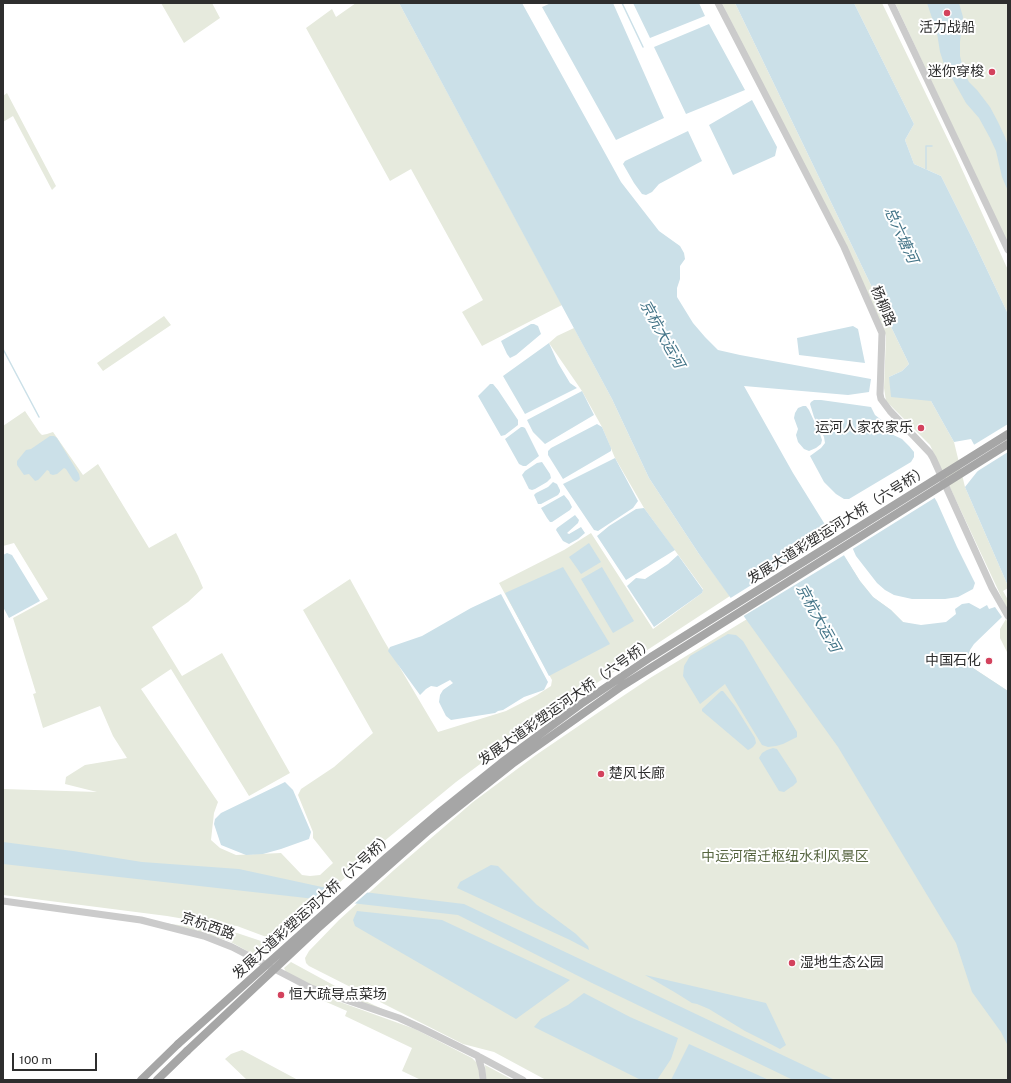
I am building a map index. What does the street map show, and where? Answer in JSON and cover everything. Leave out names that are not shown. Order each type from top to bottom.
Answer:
[{"type":"main road","name":"发展大道彩塑运河大桥（六号桥）","points":[[142,1080],[178,1044],[386,857],[500,763],[581,704],[651,657],[1008,434]]},
{"type":"main road","name":"发展大道彩塑运河大桥（六号桥）","points":[[157,1080],[317,929],[429,830],[512,764],[622,686],[1008,444]]},
{"type":"street","name":"杨柳路","points":[[718,3],[844,247],[882,333],[881,399],[933,458],[992,588],[1008,616]]},
{"type":"street","points":[[891,3],[1008,250]]},
{"type":"street","name":"京杭西路","points":[[3,901],[141,920],[204,936],[232,947],[310,988],[399,1018],[478,1056],[523,1080]]},
{"type":"street","points":[[478,1056],[483,1080]]},
{"type":"green space","points":[[161,3],[212,3],[220,18],[184,43]]},
{"type":"green space","points":[[356,3],[399,3],[562,305],[482,346],[462,312],[483,300],[411,169],[390,181],[306,28],[332,9],[336,17]]},
{"type":"green space","points":[[722,3],[735,3],[909,364],[902,371],[889,377],[931,401],[954,442],[965,487],[1008,586],[1008,588],[1003,591],[1008,600],[1008,611],[930,445],[886,401],[884,388],[886,336],[882,326]]},
{"type":"green space","points":[[854,3],[882,3],[955,154],[1008,270],[1008,314],[941,176],[914,164],[905,140],[914,124]]},
{"type":"green space","points":[[895,3],[1008,3],[1008,245]]},
{"type":"green space","points":[[7,93],[56,186],[52,190],[13,116],[3,122],[3,96]]},
{"type":"green space","points":[[164,316],[171,325],[103,371],[97,363]]},
{"type":"green space","points":[[574,328],[612,399],[649,478],[699,554],[730,596],[534,724],[456,782],[377,847],[277,941],[237,926],[3,895],[3,789],[97,792],[65,784],[66,777],[85,765],[127,758],[113,736],[100,706],[43,728],[33,694],[36,693],[13,618],[48,599],[14,543],[3,546],[3,426],[25,411],[42,435],[53,432],[83,475],[98,464],[149,548],[176,533],[203,588],[188,602],[152,627],[182,676],[222,653],[290,773],[249,796],[171,669],[141,689],[218,802],[214,813],[211,840],[220,848],[236,855],[281,853],[302,875],[320,875],[333,863],[313,838],[313,832],[298,795],[301,789],[334,767],[373,733],[303,610],[350,579],[383,639],[438,732],[506,711],[551,686],[552,680],[499,583],[564,550],[591,533],[653,629],[702,593],[703,589],[644,508],[615,458],[602,427],[582,391],[549,343],[557,336]]},
{"type":"green space","name":"中运河宿迁枢纽水利风景区","points":[[846,559],[860,581],[873,597],[891,610],[903,622],[1008,691],[1008,1080],[546,1080],[494,1052],[463,1044],[309,966],[306,963],[305,958],[309,951],[339,920],[473,802],[536,755],[650,678]]},
{"type":"green space","points":[[1006,619],[1008,623],[1008,654],[1000,638],[1000,629]]},
{"type":"green space","points":[[164,923],[237,933],[261,941],[272,947],[260,958],[229,941]]},
{"type":"green space","points":[[291,962],[348,993],[389,1012],[314,987],[286,972],[284,968]]},
{"type":"green space","points":[[326,997],[415,1029],[472,1058],[479,1067],[479,1080],[421,1080],[402,1071],[412,1048],[345,1016],[347,1011],[324,1001]]},
{"type":"green space","points":[[242,1050],[298,1080],[247,1080],[225,1059],[231,1054]]},
{"type":"green space","points":[[485,1065],[513,1080],[486,1080]]},
{"type":"water","name":"京杭大运河","points":[[399,3],[522,3],[621,182],[659,231],[680,246],[684,253],[685,259],[680,266],[680,279],[677,288],[677,297],[693,323],[705,337],[718,350],[871,379],[869,392],[848,395],[744,386],[793,473],[860,581],[873,597],[891,610],[903,622],[921,625],[946,622],[956,614],[955,609],[962,604],[969,603],[980,609],[987,605],[989,609],[995,607],[1002,617],[974,644],[970,650],[969,656],[973,668],[1008,691],[1008,1046],[1001,1032],[972,992],[956,943],[838,747],[699,554],[649,478],[612,399]]},
{"type":"water","points":[[551,3],[613,3],[664,118],[616,140],[542,7]]},
{"type":"water","points":[[633,3],[699,3],[705,16],[650,38]]},
{"type":"water","name":"总六塘河","points":[[735,3],[854,3],[914,124],[905,140],[914,164],[941,176],[1008,314],[1008,586],[965,487],[984,463],[971,439],[954,442],[931,401],[891,397],[889,377],[902,371],[909,364]]},
{"type":"water","points":[[927,3],[959,3],[963,17],[960,56],[964,72],[969,82],[990,107],[1005,137],[1008,146],[1008,191],[1002,177],[996,151],[990,138],[979,118],[966,103],[944,64],[940,52],[937,33]]},
{"type":"water","points":[[709,24],[745,90],[686,114],[654,47]]},
{"type":"water","points":[[752,100],[777,147],[775,156],[733,175],[709,125]]},
{"type":"water","points":[[688,131],[702,161],[659,184],[652,192],[646,195],[642,194],[623,164],[625,161]]},
{"type":"water","points":[[531,324],[538,326],[541,334],[516,355],[510,358],[501,341]]},
{"type":"water","points":[[853,326],[858,329],[865,363],[799,355],[797,338]]},
{"type":"water","points":[[549,343],[558,363],[570,383],[577,388],[525,414],[503,376]]},
{"type":"water","points":[[490,384],[493,384],[498,390],[518,420],[518,425],[505,435],[501,436],[478,396]]},
{"type":"water","points":[[582,391],[594,415],[545,444],[533,432],[527,420]]},
{"type":"water","points":[[814,400],[871,407],[875,415],[884,422],[889,433],[902,439],[914,452],[914,457],[911,462],[849,499],[844,499],[836,494],[824,482],[810,456],[825,443],[824,437],[814,417],[810,404]]},
{"type":"water","points":[[806,406],[809,410],[822,440],[821,444],[809,451],[804,449],[798,442],[796,435],[798,429],[794,418],[795,413],[798,408]]},
{"type":"water","points":[[597,424],[602,427],[611,451],[563,479],[548,455],[548,451]]},
{"type":"water","points":[[521,427],[525,428],[539,456],[526,466],[519,464],[505,439]]},
{"type":"water","points":[[50,436],[57,438],[79,474],[80,479],[78,481],[76,482],[73,480],[64,468],[57,474],[53,475],[47,470],[38,480],[35,481],[29,474],[24,475],[17,465],[17,461],[26,450],[31,449]]},
{"type":"water","points":[[615,458],[638,501],[633,508],[598,531],[594,530],[563,484]]},
{"type":"water","points":[[542,462],[551,478],[535,489],[529,489],[522,475],[525,471],[537,463]]},
{"type":"water","points":[[924,480],[937,502],[975,583],[973,589],[958,597],[945,599],[912,599],[894,595],[885,590],[877,583],[856,556],[845,531]]},
{"type":"water","points":[[553,482],[557,484],[560,490],[558,495],[541,504],[538,504],[534,495],[548,487]]},
{"type":"water","points":[[564,495],[572,507],[570,510],[550,522],[541,508]]},
{"type":"water","points":[[644,508],[675,550],[626,580],[597,536],[609,526],[636,509]]},
{"type":"water","points":[[575,515],[579,520],[578,523],[567,533],[569,534],[581,527],[585,533],[569,544],[563,541],[556,530]]},
{"type":"water","points":[[589,543],[601,562],[581,574],[569,557]]},
{"type":"water","points":[[7,553],[12,555],[40,601],[9,618],[3,607],[3,555]]},
{"type":"water","points":[[678,555],[703,590],[702,593],[654,627],[627,586],[636,578],[645,579],[668,564]]},
{"type":"water","points":[[563,567],[610,644],[549,676],[505,593]]},
{"type":"water","points":[[602,567],[634,621],[613,633],[581,579]]},
{"type":"water","points":[[501,594],[548,682],[544,690],[524,697],[503,710],[495,713],[451,720],[446,716],[439,702],[440,695],[443,690],[453,683],[450,680],[437,687],[431,686],[420,695],[388,651],[390,647],[422,636],[471,608]]},
{"type":"water","points":[[728,634],[736,635],[743,641],[797,732],[797,737],[776,746],[768,747],[762,745],[725,684],[700,704],[683,676],[684,666],[690,656]]},
{"type":"water","points":[[721,691],[723,691],[735,706],[755,738],[756,743],[748,750],[702,711],[702,709]]},
{"type":"water","points":[[773,748],[777,749],[796,778],[797,782],[784,792],[779,791],[759,758],[762,753]]},
{"type":"water","points":[[285,782],[293,790],[311,832],[309,839],[263,854],[246,855],[221,845],[214,824],[215,819],[221,813]]},
{"type":"water","points":[[3,842],[142,862],[239,869],[322,887],[464,904],[835,1080],[793,1080],[592,983],[458,915],[3,864]]},
{"type":"water","points":[[491,865],[498,866],[537,905],[576,934],[588,946],[589,950],[457,888],[460,882]]},
{"type":"water","points":[[357,911],[442,920],[570,980],[516,1019],[355,926],[353,920]]},
{"type":"water","points":[[645,975],[766,1003],[786,1045],[780,1049],[745,1031],[709,1009],[692,1003]]},
{"type":"water","points":[[584,993],[630,1017],[678,1038],[671,1059],[657,1080],[641,1080],[534,1027],[541,1019],[568,1005]]},
{"type":"water","points":[[689,1044],[769,1080],[671,1080]]},
{"type":"pier","points":[[1008,424],[1008,452],[973,474],[981,463],[972,446]]},
{"type":"pier","points":[[923,478],[936,497],[851,550],[843,532],[846,526]]},
{"type":"pier","points":[[833,534],[846,554],[742,617],[729,599]]},
{"type":"pier","points":[[339,887],[369,891],[353,905],[323,902]]},
{"type":"waterway","points":[[622,3],[643,47]]},
{"type":"waterway","points":[[926,169],[926,146],[932,146]]},
{"type":"waterway","points":[[3,349],[39,417]]},
{"type":"place","name":"活力战船","points":[[947,13]]},
{"type":"place","name":"迷你穿梭","points":[[992,72]]},
{"type":"place","name":"运河人家农家乐","points":[[921,428]]},
{"type":"place","name":"中国石化","points":[[989,661]]},
{"type":"place","name":"楚风长廊","points":[[601,774]]},
{"type":"place","name":"湿地生态公园","points":[[792,963]]},
{"type":"place","name":"恒大疏导点菜场","points":[[281,995]]}]
